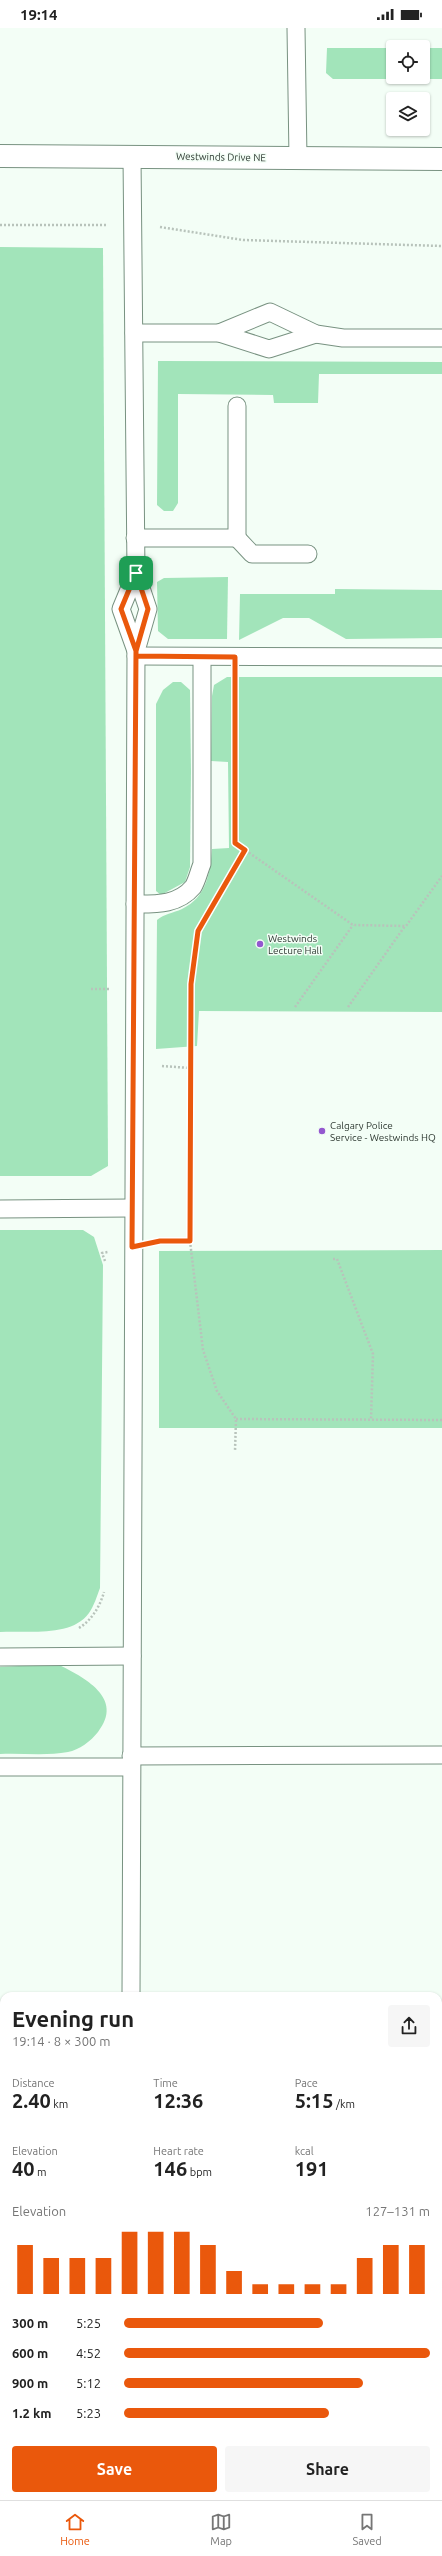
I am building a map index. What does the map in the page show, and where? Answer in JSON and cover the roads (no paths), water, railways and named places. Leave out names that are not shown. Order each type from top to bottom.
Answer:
[{"type":"street","name":"Westwinds Drive NE","points":[[0,156],[442,158]]},
{"type":"lane","points":[[296,28],[298,158]]},
{"type":"lane","points":[[131,1992],[132,1208],[136,654],[148,609],[136,573],[132,156]]},
{"type":"lane","points":[[219,333],[270,312],[316,334],[343,338],[442,338]]},
{"type":"lane","points":[[134,333],[219,333],[269,349],[316,334]]},
{"type":"lane","points":[[237,406],[237,538],[252,554],[308,554]]},
{"type":"lane","points":[[135,538],[237,538]]},
{"type":"lane","points":[[136,573],[121,609],[136,654]]},
{"type":"lane","points":[[136,654],[202,657],[442,658]]},
{"type":"lane","points":[[135,904],[165,904],[180,898],[193,887],[202,864],[202,657]]},
{"type":"lane","points":[[0,1209],[132,1208]]},
{"type":"lane","points":[[0,1657],[132,1656]]},
{"type":"lane","points":[[0,1767],[39,1768],[131,1762],[442,1755]]},
{"type":"place","name":"Westwinds Lecture Hall","points":[[260,944]]},
{"type":"place","name":"Calgary Police Service - Westwinds HQ","points":[[322,1131]]}]
